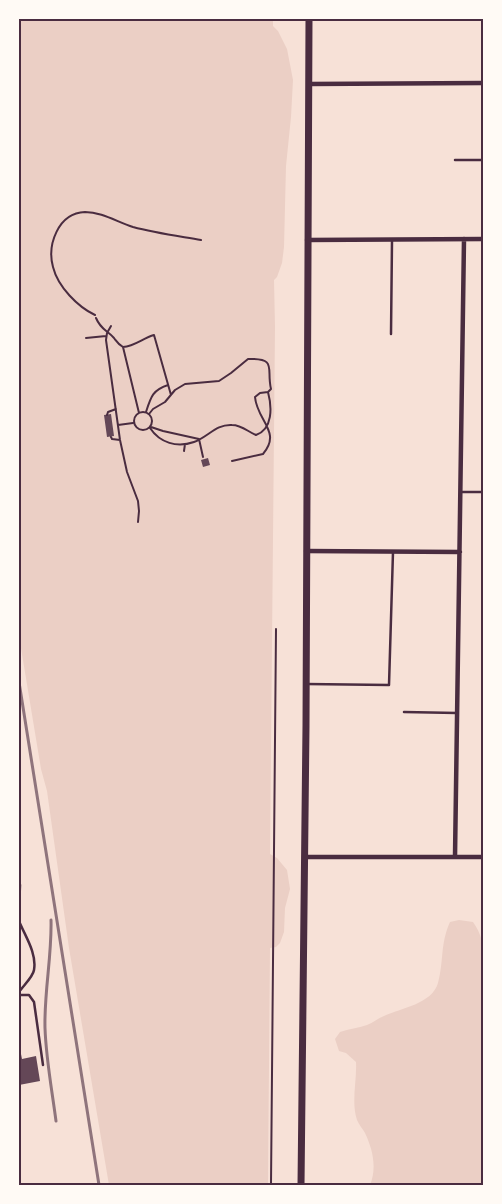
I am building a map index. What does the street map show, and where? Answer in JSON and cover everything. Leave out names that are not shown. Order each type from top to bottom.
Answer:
[{"type":"main road","points":[[301,1185],[305,857],[309,19]]},
{"type":"street","points":[[309,84],[483,83]]},
{"type":"street","points":[[455,857],[464,239]]},
{"type":"street","points":[[307,240],[483,239]]},
{"type":"street","points":[[306,551],[460,552]]},
{"type":"street","points":[[305,857],[483,857]]},
{"type":"lane","points":[[455,160],[483,160]]},
{"type":"lane","points":[[391,334],[392,239]]},
{"type":"lane","points":[[461,492],[483,492]]},
{"type":"lane","points":[[306,684],[389,685],[393,552]]},
{"type":"lane","points":[[404,712],[457,713]]},
{"type":"lane","points":[[19,881],[19,910]]},
{"type":"lane","points":[[19,922],[29,942],[34,971],[19,994],[29,995],[34,1002],[43,1065]]},
{"type":"path","points":[[138,522],[138,502],[127,472],[120,440],[106,335],[96,317],[64,288],[54,268],[52,246],[54,236],[58,228],[80,212],[97,213],[132,226],[201,240]]},
{"type":"path","points":[[106,335],[111,326]]},
{"type":"path","points":[[86,338],[106,335],[113,337],[118,344],[124,347],[133,346],[144,338],[154,335],[171,395]]},
{"type":"path","points":[[124,347],[139,413]]},
{"type":"path","points":[[149,414],[152,409],[165,402],[175,390],[185,384],[219,381],[232,373],[243,362],[253,359],[269,363],[268,378],[270,389],[268,392],[270,406],[267,427],[264,432],[256,436],[237,425],[225,425],[210,431],[196,442],[184,444],[165,442],[156,435],[151,427],[153,419],[149,414],[146,412],[135,416],[135,427],[141,431],[151,427],[199,439]]},
{"type":"path","points":[[146,412],[154,392],[168,385]]},
{"type":"path","points":[[232,461],[263,454],[271,440],[267,427],[258,412],[255,398],[260,392],[268,392]]},
{"type":"path","points":[[107,415],[108,412],[116,410]]},
{"type":"path","points":[[118,425],[134,423]]},
{"type":"path","points":[[111,437],[112,439],[120,440]]},
{"type":"path","points":[[199,439],[204,457]]},
{"type":"path","points":[[184,444],[184,451]]},
{"type":"path","points":[[271,1185],[276,629]]},
{"type":"shaded area","points":[[19,19],[273,19],[273,26],[278,31],[287,49],[293,80],[286,166],[284,247],[282,263],[274,280],[270,854],[277,858],[287,870],[290,889],[285,908],[284,932],[280,943],[276,947],[270,948],[268,1185],[109,1185],[69,948],[47,791],[41,769],[19,636]]},
{"type":"shaded area","points":[[459,920],[473,922],[482,940],[483,949],[483,1185],[370,1185],[374,1166],[372,1152],[365,1133],[357,1120],[354,1106],[356,1062],[346,1053],[339,1051],[335,1039],[340,1032],[369,1024],[423,1001],[429,996],[435,990],[438,983],[443,945],[450,922]]},
{"type":"building","points":[[111,414],[114,436],[107,437],[104,415]]},
{"type":"building","points":[[208,458],[210,465],[203,467],[201,460]]},
{"type":"building","points":[[19,1044],[22,1059],[36,1056],[40,1081],[19,1085]]},
{"type":"railway","points":[[19,682],[99,1185]]},
{"type":"railway","points":[[51,920],[45,1028],[56,1121]]}]
